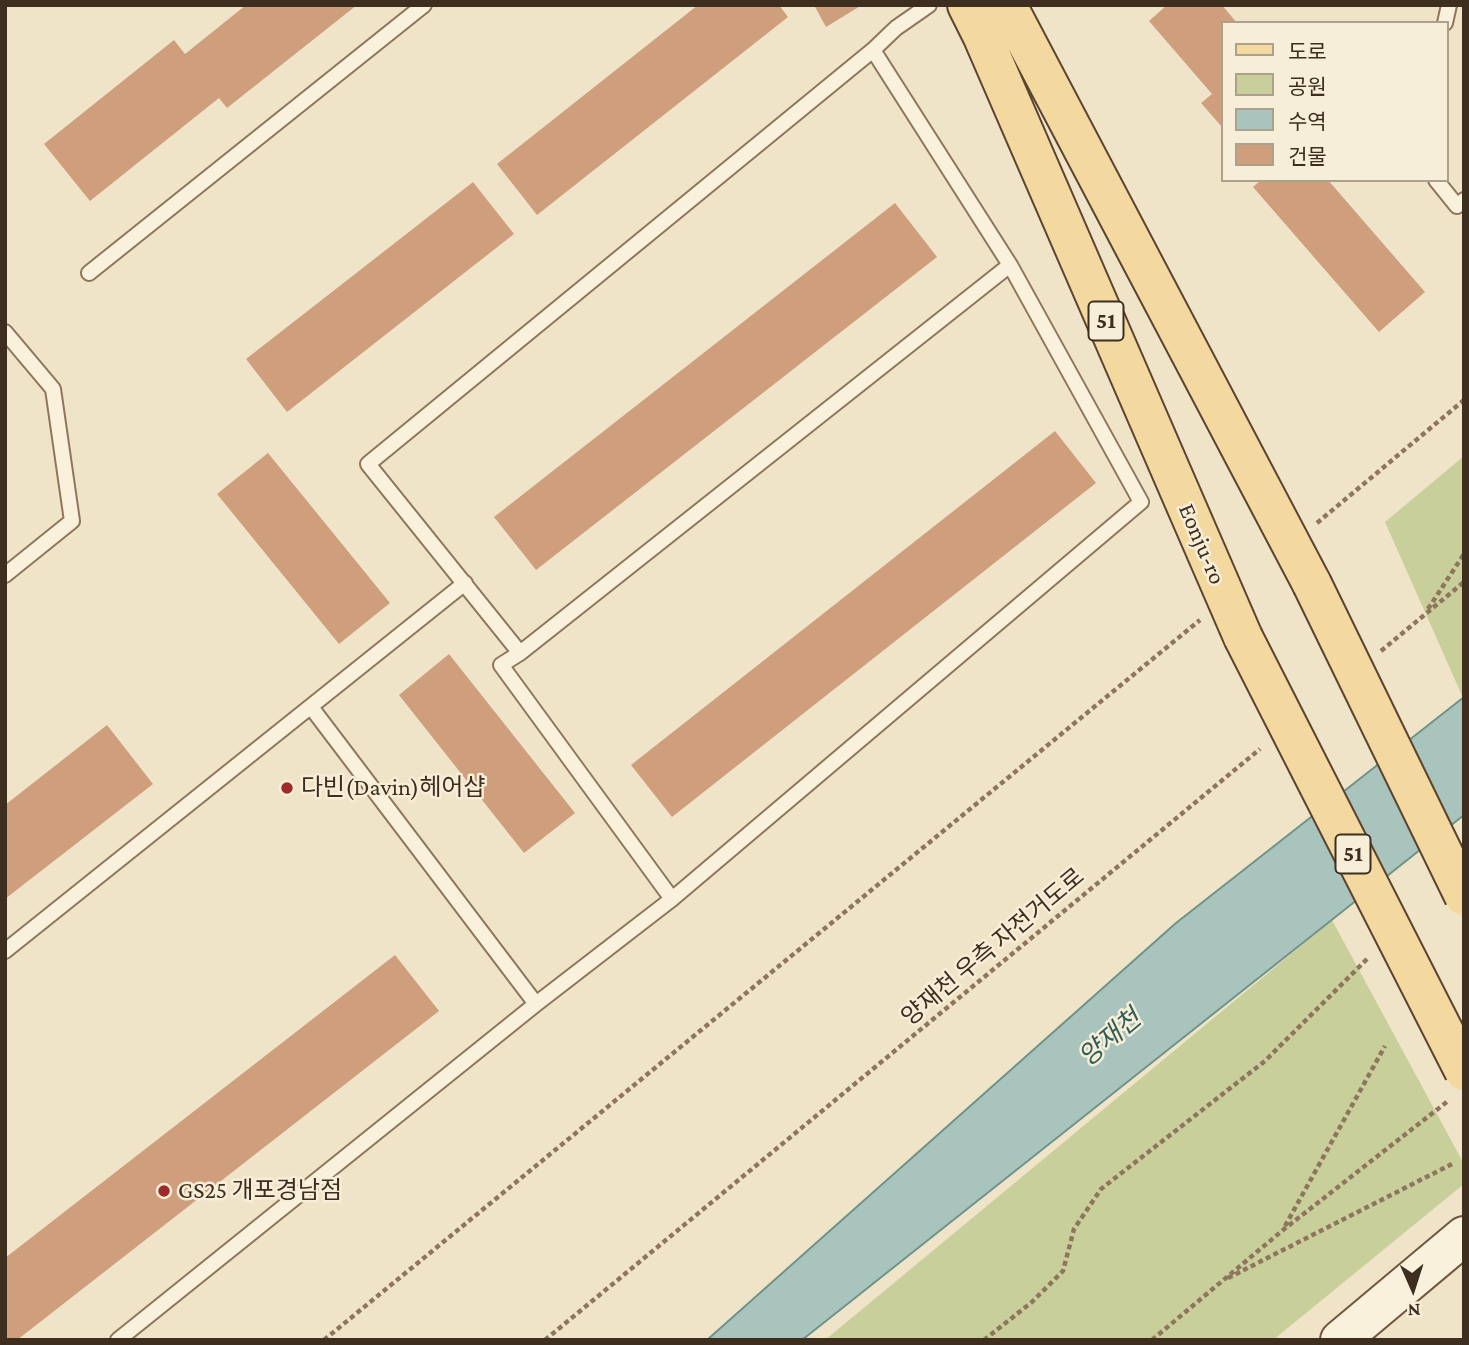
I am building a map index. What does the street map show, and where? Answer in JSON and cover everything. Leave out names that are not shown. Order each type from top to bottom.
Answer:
[{"type":"main road","name":"Eonju-ro","points":[[967,5],[1243,637],[1458,1084]]},
{"type":"main road","name":"51","points":[[1007,5],[1312,584],[1464,896]]},
{"type":"street","points":[[1340,1340],[1464,1236]]},
{"type":"lane","points":[[89,273],[424,5]]},
{"type":"lane","points":[[520,653],[368,464],[873,50],[896,28],[929,5]]},
{"type":"lane","points":[[118,1340],[536,1004],[672,899],[1141,502],[1010,265],[873,50]]},
{"type":"lane","points":[[1438,182],[1457,206],[1464,200]]},
{"type":"lane","points":[[672,899],[501,666],[1010,265]]},
{"type":"lane","points":[[5,575],[72,521],[53,389],[7,336]]},
{"type":"lane","points":[[5,951],[465,583]]},
{"type":"lane","points":[[311,707],[536,1004]]},
{"type":"path","points":[[1291,545],[1464,400]]},
{"type":"path","points":[[1425,614],[1464,554]]},
{"type":"path","points":[[1372,658],[1464,582]]},
{"type":"path","points":[[324,1340],[1226,598]]},
{"type":"path","name":"양재천 우측 자전거도로","points":[[545,1340],[1267,744]]},
{"type":"path","points":[[984,1340],[1032,1302],[1063,1271],[1074,1229],[1101,1189],[1265,1061],[1372,954]]},
{"type":"path","points":[[1283,1230],[1385,1046]]},
{"type":"path","points":[[1152,1340],[1458,1084]]},
{"type":"path","points":[[1220,1282],[1452,1164]]},
{"type":"green space","points":[[1464,456],[1464,700],[1385,522]]},
{"type":"green space","points":[[1332,920],[1464,1164],[1464,1184],[1273,1340],[825,1340]]},
{"type":"water","name":"양재천","points":[[1464,697],[1464,815],[802,1340],[707,1340],[1176,923]]},
{"type":"building","points":[[246,5],[357,5],[227,108],[219,98],[90,201],[44,144],[174,40],[185,54]]},
{"type":"building","points":[[698,5],[779,5],[788,17],[537,215],[497,164]]},
{"type":"building","points":[[814,5],[862,5],[826,27]]},
{"type":"building","points":[[1167,5],[1222,5],[1235,21],[1220,21],[1220,125],[1201,103],[1212,94],[1149,21]]},
{"type":"building","points":[[473,182],[514,234],[287,412],[246,359]]},
{"type":"building","points":[[1259,182],[1330,182],[1425,292],[1379,332],[1253,187]]},
{"type":"building","points":[[895,203],[937,257],[536,570],[494,517]]},
{"type":"building","points":[[1055,431],[1096,483],[672,817],[631,765]]},
{"type":"building","points":[[268,453],[390,603],[339,644],[217,494]]},
{"type":"building","points":[[449,654],[575,813],[524,853],[399,695]]},
{"type":"building","points":[[107,725],[153,784],[5,899],[5,805]]},
{"type":"building","points":[[395,955],[439,1011],[17,1340],[5,1340],[5,1258]]},
{"type":"place","name":"다빈(Davin)헤어샵","points":[[287,788]]},
{"type":"place","name":"GS25 개포경남점","points":[[164,1191]]}]
